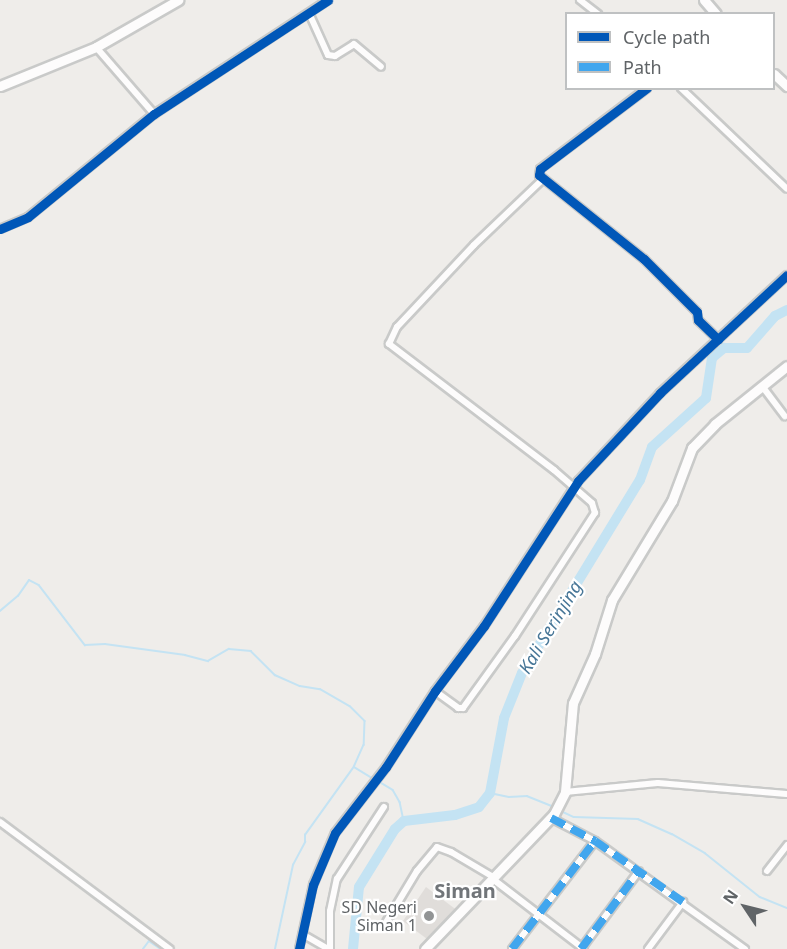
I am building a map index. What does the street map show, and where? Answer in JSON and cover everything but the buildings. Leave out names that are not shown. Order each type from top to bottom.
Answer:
[{"type":"main road","points":[[0,86],[96,47],[178,0]]},
{"type":"main road","points":[[704,0],[714,12]]},
{"type":"main road","points":[[775,75],[787,86]]},
{"type":"main road","points":[[425,949],[494,879],[560,805],[565,792],[573,703],[596,654],[612,600],[672,501],[692,448],[715,424],[787,366]]},
{"type":"street","points":[[0,229],[28,217],[154,114],[328,0]]},
{"type":"street","points":[[580,0],[595,12]]},
{"type":"street","points":[[309,13],[328,55],[335,56],[354,44],[381,67]]},
{"type":"street","points":[[96,47],[154,114]]},
{"type":"street","points":[[643,90],[540,169],[539,175],[644,259],[697,312],[698,320],[717,339]]},
{"type":"street","points":[[683,90],[787,189]]},
{"type":"street","points":[[435,691],[458,708],[463,708],[515,636],[567,552],[594,516],[592,503],[574,487],[389,344],[397,327],[474,245],[543,179]]},
{"type":"street","points":[[299,949],[304,935],[313,885],[326,850],[340,825],[371,787],[435,691],[484,626],[574,487],[660,393],[787,275]]},
{"type":"street","points":[[762,386],[786,416]]},
{"type":"street","points":[[565,792],[658,783],[787,794]]},
{"type":"street","points":[[304,935],[329,949],[330,911],[337,879],[384,807]]},
{"type":"street","points":[[552,816],[595,840],[745,949]]},
{"type":"street","points":[[0,822],[170,949]]},
{"type":"street","points":[[512,949],[595,840]]},
{"type":"street","points":[[767,871],[787,845]]},
{"type":"street","points":[[385,924],[417,871],[437,847],[451,852],[494,879],[582,949],[639,871]]},
{"type":"street","points":[[648,949],[683,902]]},
{"type":"shaded area","name":"SD Negeri Siman 1","points":[[426,887],[458,911],[427,939],[403,921]]},
{"type":"waterway","name":"Kali Serinjing","points":[[353,949],[359,887],[395,829],[404,821],[455,815],[479,807],[490,793],[504,718],[522,673],[640,480],[652,447],[706,398],[712,358],[724,348],[747,348],[775,316],[787,310]]},
{"type":"waterway","points":[[0,611],[18,596],[29,580],[39,585],[85,645],[105,644],[185,655],[208,661],[229,649],[251,651],[275,675],[300,686],[320,689],[350,706],[365,721],[364,745],[354,767],[374,779]]},
{"type":"waterway","points":[[275,949],[293,865],[305,842],[305,835],[353,768]]},
{"type":"waterway","points":[[378,781],[393,790],[400,802],[404,821]]},
{"type":"waterway","points":[[490,793],[509,797],[527,796],[554,807]]},
{"type":"waterway","points":[[561,811],[574,817],[638,819],[672,834],[705,853],[760,897],[787,908]]},
{"type":"waterway","points":[[143,949],[149,941],[161,949]]},
{"type":"marked path","points":[[551,818],[595,841],[683,902]]},
{"type":"marked path","points":[[512,949],[595,841]]},
{"type":"marked path","points":[[581,949],[639,871]]},
{"type":"cycle path","points":[[0,229],[28,217],[154,114],[328,0]]},
{"type":"cycle path","points":[[644,90],[540,169],[539,175],[644,259],[697,312],[698,320],[718,339]]},
{"type":"cycle path","points":[[299,949],[313,885],[335,833],[386,767],[435,691],[484,626],[578,481],[660,393],[787,275]]},
{"type":"place","name":"SD Negeri Siman 1","points":[[429,916]]},
{"type":"district","name":"Siman","points":[[465,890]]}]
